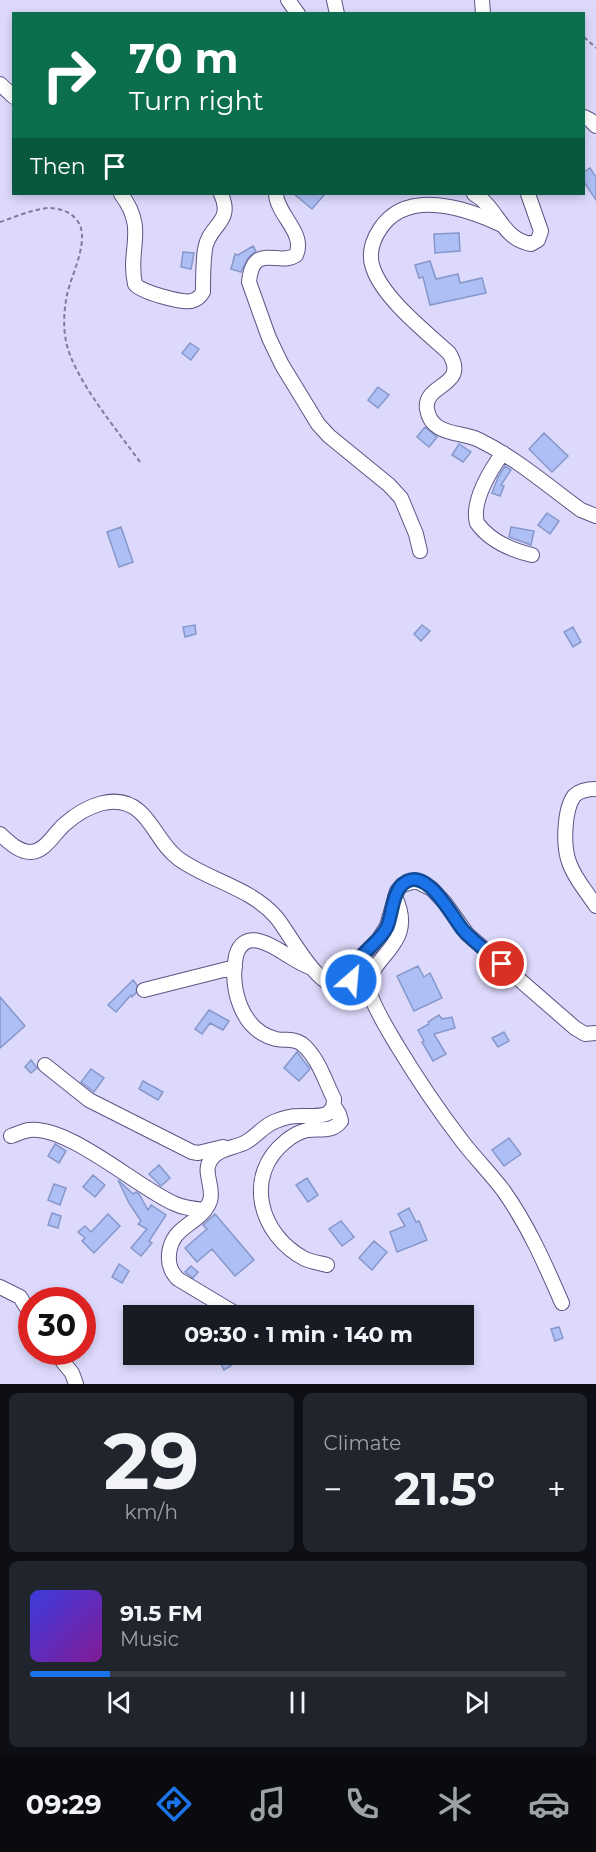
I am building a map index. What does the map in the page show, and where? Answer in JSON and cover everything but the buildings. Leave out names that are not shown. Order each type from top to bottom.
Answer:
[{"type":"street","points":[[0,84],[12,94]]},
{"type":"street","points":[[122,195],[129,204],[136,225],[135,284],[142,290],[188,302],[199,297],[203,292],[205,248],[209,237],[222,221],[226,211],[221,195]]},
{"type":"street","points":[[276,195],[299,245],[296,255],[291,258],[268,256],[254,264],[250,272],[249,282],[269,338],[282,365],[323,430],[364,462],[400,498],[416,534],[420,551]]},
{"type":"street","points":[[476,195],[488,203],[509,233],[524,243],[531,244],[538,240],[541,231],[528,195]]},
{"type":"street","points":[[502,225],[463,209],[448,207],[400,209],[387,219],[374,240],[371,261],[378,279],[400,307],[454,360],[455,366],[451,378],[447,384],[435,390],[428,401],[427,410],[440,429],[469,436],[503,453],[581,510],[596,516]]},
{"type":"street","points":[[503,453],[490,471],[482,491],[475,513],[477,523],[500,544],[513,551],[532,555]]},
{"type":"street","points":[[596,789],[584,790],[575,795],[568,814],[565,844],[574,874],[596,906]]},
{"type":"street","points":[[0,834],[22,851],[32,852],[43,847],[62,826],[82,811],[108,802],[129,805],[142,814],[167,849],[180,860],[241,891],[269,910],[314,969],[331,985],[342,988],[347,985],[362,956],[382,934],[402,885],[416,880],[424,883],[439,896],[467,934],[575,1028],[585,1034],[596,1034]]},
{"type":"street","points":[[396,897],[402,919],[400,932],[393,947],[373,969],[369,988],[371,998],[380,1018],[417,1078],[519,1214],[562,1303]]},
{"type":"street","points":[[314,969],[299,964],[261,941],[252,939],[244,941],[238,949],[235,968],[236,993],[240,1007],[250,1023],[276,1039],[300,1042],[308,1050],[316,1061],[339,1114],[341,1121],[337,1126],[304,1131],[286,1141],[264,1166],[260,1193],[268,1221],[277,1235],[306,1259],[327,1265]]},
{"type":"street","points":[[144,990],[235,968]]},
{"type":"street","points":[[45,1065],[89,1100],[192,1152],[198,1153],[219,1147],[231,1148]]},
{"type":"street","points":[[223,1305],[178,1279],[172,1272],[169,1254],[174,1236],[205,1210],[210,1200],[208,1164],[213,1156],[222,1150],[244,1144],[269,1124],[299,1116],[324,1116],[334,1106]]},
{"type":"street","points":[[11,1136],[28,1130],[54,1133],[110,1163],[171,1202],[183,1207],[205,1210]]},
{"type":"street","points":[[0,1287],[18,1296]]},
{"type":"street","points":[[67,1365],[76,1384]]},
{"type":"path","points":[[0,222],[48,208],[69,213],[79,222],[82,239],[64,310],[66,341],[77,372],[140,462]]},
{"type":"route","points":[[351,980],[362,956],[378,940],[387,926],[397,891],[402,885],[416,880],[432,889],[445,903],[461,928],[502,964]]}]
